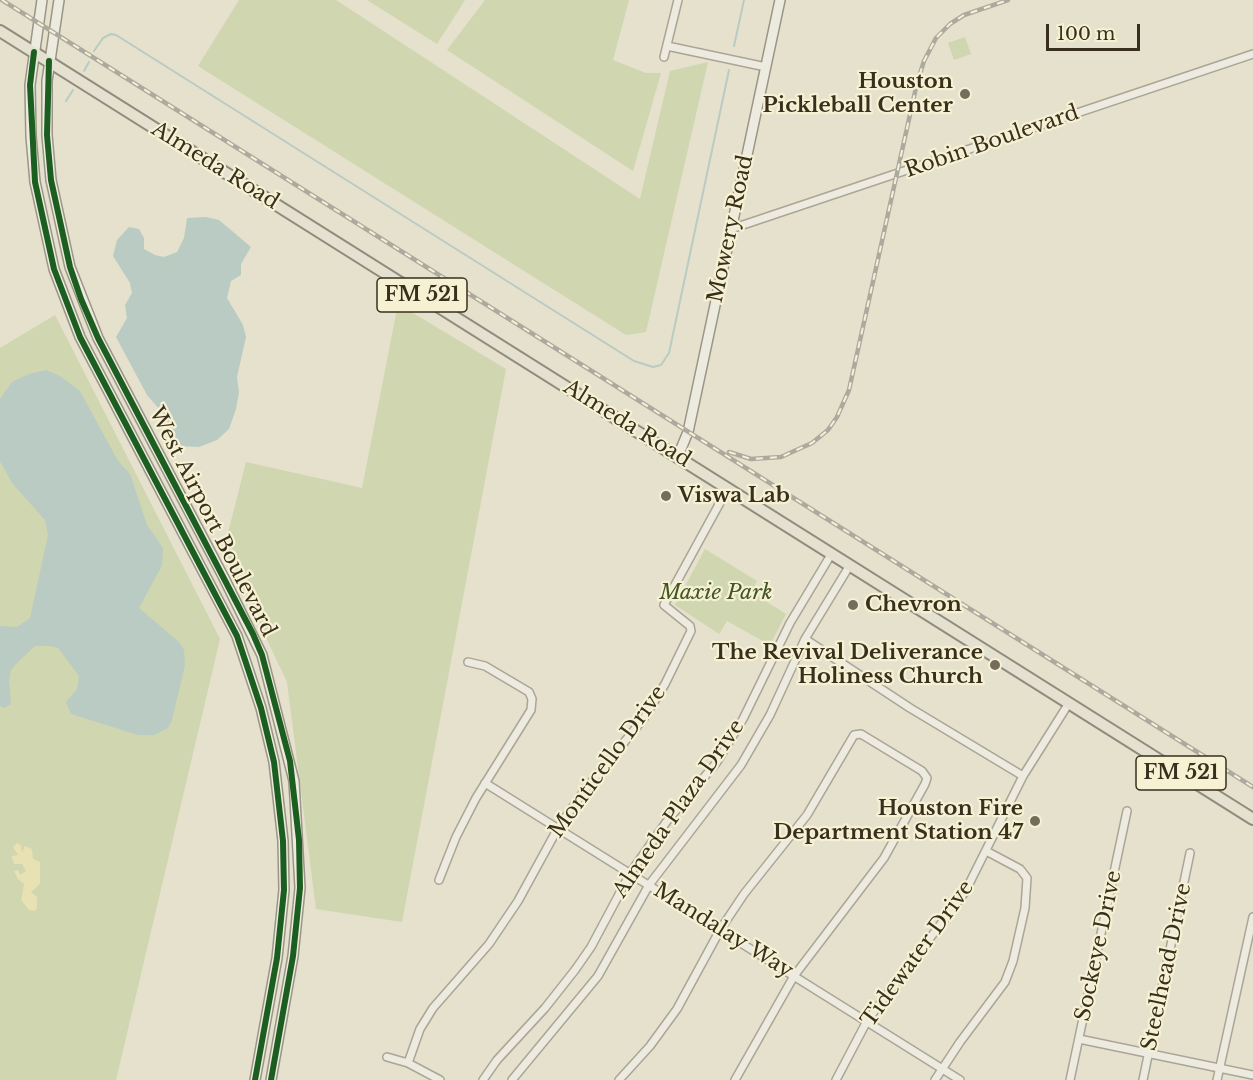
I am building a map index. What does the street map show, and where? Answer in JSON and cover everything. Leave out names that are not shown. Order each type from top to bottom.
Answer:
[{"type":"main road","name":"West Airport Boulevard","points":[[42,0],[30,85],[35,182],[54,269],[80,337],[246,657],[261,708],[278,782],[283,841],[284,890],[281,929],[255,1080]]},
{"type":"main road","name":"West Airport Boulevard","points":[[59,0],[46,81],[47,135],[51,180],[70,267],[98,338],[262,655],[294,781],[300,888],[297,927],[272,1076]]},
{"type":"main road","name":"Mowery Road","points":[[678,456],[688,432],[780,0]]},
{"type":"main road","name":"Almeda Road","points":[[0,31],[1253,819]]},
{"type":"main road","points":[[35,182],[51,180]]},
{"type":"main road","points":[[153,475],[167,469]]},
{"type":"main road","points":[[210,584],[224,578]]},
{"type":"main road","points":[[261,708],[276,704]]},
{"type":"main road","points":[[283,841],[299,840]]},
{"type":"main road","points":[[257,1069],[272,1076]]},
{"type":"street","points":[[664,57],[678,0]]},
{"type":"street","points":[[668,46],[766,67]]},
{"type":"street","name":"Robin Boulevard","points":[[731,230],[1253,54]]},
{"type":"street","name":"Monticello Drive","points":[[408,1063],[420,1029],[433,1008],[489,944],[518,902],[558,828],[584,791],[644,718],[681,654],[690,636],[690,626],[664,605],[728,488]]},
{"type":"street","name":"Almeda Plaza Drive","points":[[483,1080],[575,970],[591,947],[630,872],[667,821],[717,762],[743,718],[790,623],[832,553]]},
{"type":"street","name":"Almeda Plaza Drive","points":[[512,1080],[598,976],[649,885],[741,765],[770,715],[806,639],[850,565]]},
{"type":"street","points":[[806,639],[910,708],[1023,776]]},
{"type":"street","points":[[439,880],[456,837],[485,783],[531,710],[532,699],[529,692],[485,666],[468,662]]},
{"type":"street","name":"Tidewater Drive","points":[[836,1080],[867,1021],[947,918],[988,852],[1023,776],[1069,703]]},
{"type":"street","points":[[619,1080],[650,1047],[677,1009],[720,930],[744,894],[807,815],[854,735],[861,734],[922,771],[927,778],[925,784],[884,858],[794,976],[735,1080]]},
{"type":"street","name":"Mandalay Way","points":[[485,783],[960,1080]]},
{"type":"street","name":"Sockeye Drive","points":[[1070,1080],[1127,811]]},
{"type":"street","points":[[935,1080],[1005,982],[1013,961],[1025,908],[1027,878],[1020,869],[988,852]]},
{"type":"street","name":"Steelhead Drive","points":[[1143,1080],[1190,853]]},
{"type":"street","points":[[1217,1080],[1253,917]]},
{"type":"street","points":[[1079,1040],[1253,1075]]},
{"type":"street","points":[[387,1057],[408,1063],[440,1080]]},
{"type":"green space","points":[[239,0],[336,0],[640,199],[670,71],[708,62],[646,332],[626,335],[198,66]]},
{"type":"green space","points":[[367,0],[465,0],[437,44]]},
{"type":"green space","points":[[485,0],[629,0],[613,60],[646,73],[661,73],[633,171],[447,50]]},
{"type":"green space","points":[[965,37],[971,54],[954,60],[948,43]]},
{"type":"green space","points":[[398,304],[506,369],[402,922],[316,909],[287,682],[224,549],[246,462],[362,488]]},
{"type":"green space","points":[[55,315],[220,639],[116,1080],[0,1080],[0,348]]},
{"type":"green space","name":"Maxie Park","points":[[705,549],[757,581],[751,592],[786,614],[770,645],[727,621],[719,634],[675,605]]},
{"type":"sand","points":[[17,843],[21,845],[22,853],[25,846],[32,849],[33,859],[40,862],[40,884],[31,892],[37,897],[35,911],[29,910],[21,900],[24,884],[14,871],[18,870],[20,875],[26,871],[22,864],[14,864],[12,859],[12,856],[18,855],[13,847]]},
{"type":"shaded area","points":[[206,217],[219,220],[251,247],[241,264],[241,275],[231,281],[227,298],[243,325],[246,337],[237,377],[239,392],[236,409],[229,429],[217,440],[199,447],[180,446],[170,440],[164,427],[166,417],[147,395],[116,337],[127,318],[125,305],[132,293],[130,283],[113,256],[117,240],[129,227],[139,229],[144,238],[144,249],[155,255],[164,257],[177,252],[184,238],[187,218]]},
{"type":"shaded area","points":[[46,370],[60,376],[80,391],[118,461],[130,474],[147,525],[163,548],[162,565],[139,608],[179,642],[184,650],[185,665],[172,720],[168,728],[154,735],[138,735],[71,714],[66,702],[77,689],[79,676],[58,648],[50,646],[35,646],[11,670],[9,681],[11,704],[4,708],[0,706],[0,626],[17,627],[30,618],[48,535],[45,520],[12,483],[0,461],[0,399],[12,382],[29,374]]},
{"type":"waterway","points":[[734,46],[744,0]]},
{"type":"waterway","points":[[94,51],[103,38],[111,34],[116,35],[634,361],[653,367],[661,365],[669,353],[729,70]]},
{"type":"waterway","points":[[84,71],[89,62]]},
{"type":"waterway","points":[[66,101],[73,90]]},
{"type":"railway","points":[[2,0],[1253,787]]},
{"type":"railway","points":[[729,452],[751,459],[781,457],[812,443],[828,430],[837,417],[849,390],[917,83],[924,61],[936,38],[950,24],[964,15],[1008,0]]},
{"type":"cycle path","points":[[34,52],[30,85],[35,182],[54,269],[80,337],[237,636],[261,708],[274,762],[283,841],[284,890],[277,958],[255,1080]]},
{"type":"cycle path","points":[[49,61],[47,135],[51,180],[70,267],[81,299],[98,338],[253,634],[262,655],[290,761],[299,840],[300,888],[293,956],[271,1080]]},
{"type":"place","name":"Houston Pickleball Center","points":[[965,94]]},
{"type":"place","name":"Viswa Lab","points":[[666,496]]},
{"type":"place","name":"Chevron","points":[[853,605]]},
{"type":"place","name":"The Revival Deliverance Holiness Church","points":[[995,665]]},
{"type":"place","name":"Houston Fire Department Station 47","points":[[1035,821]]}]
